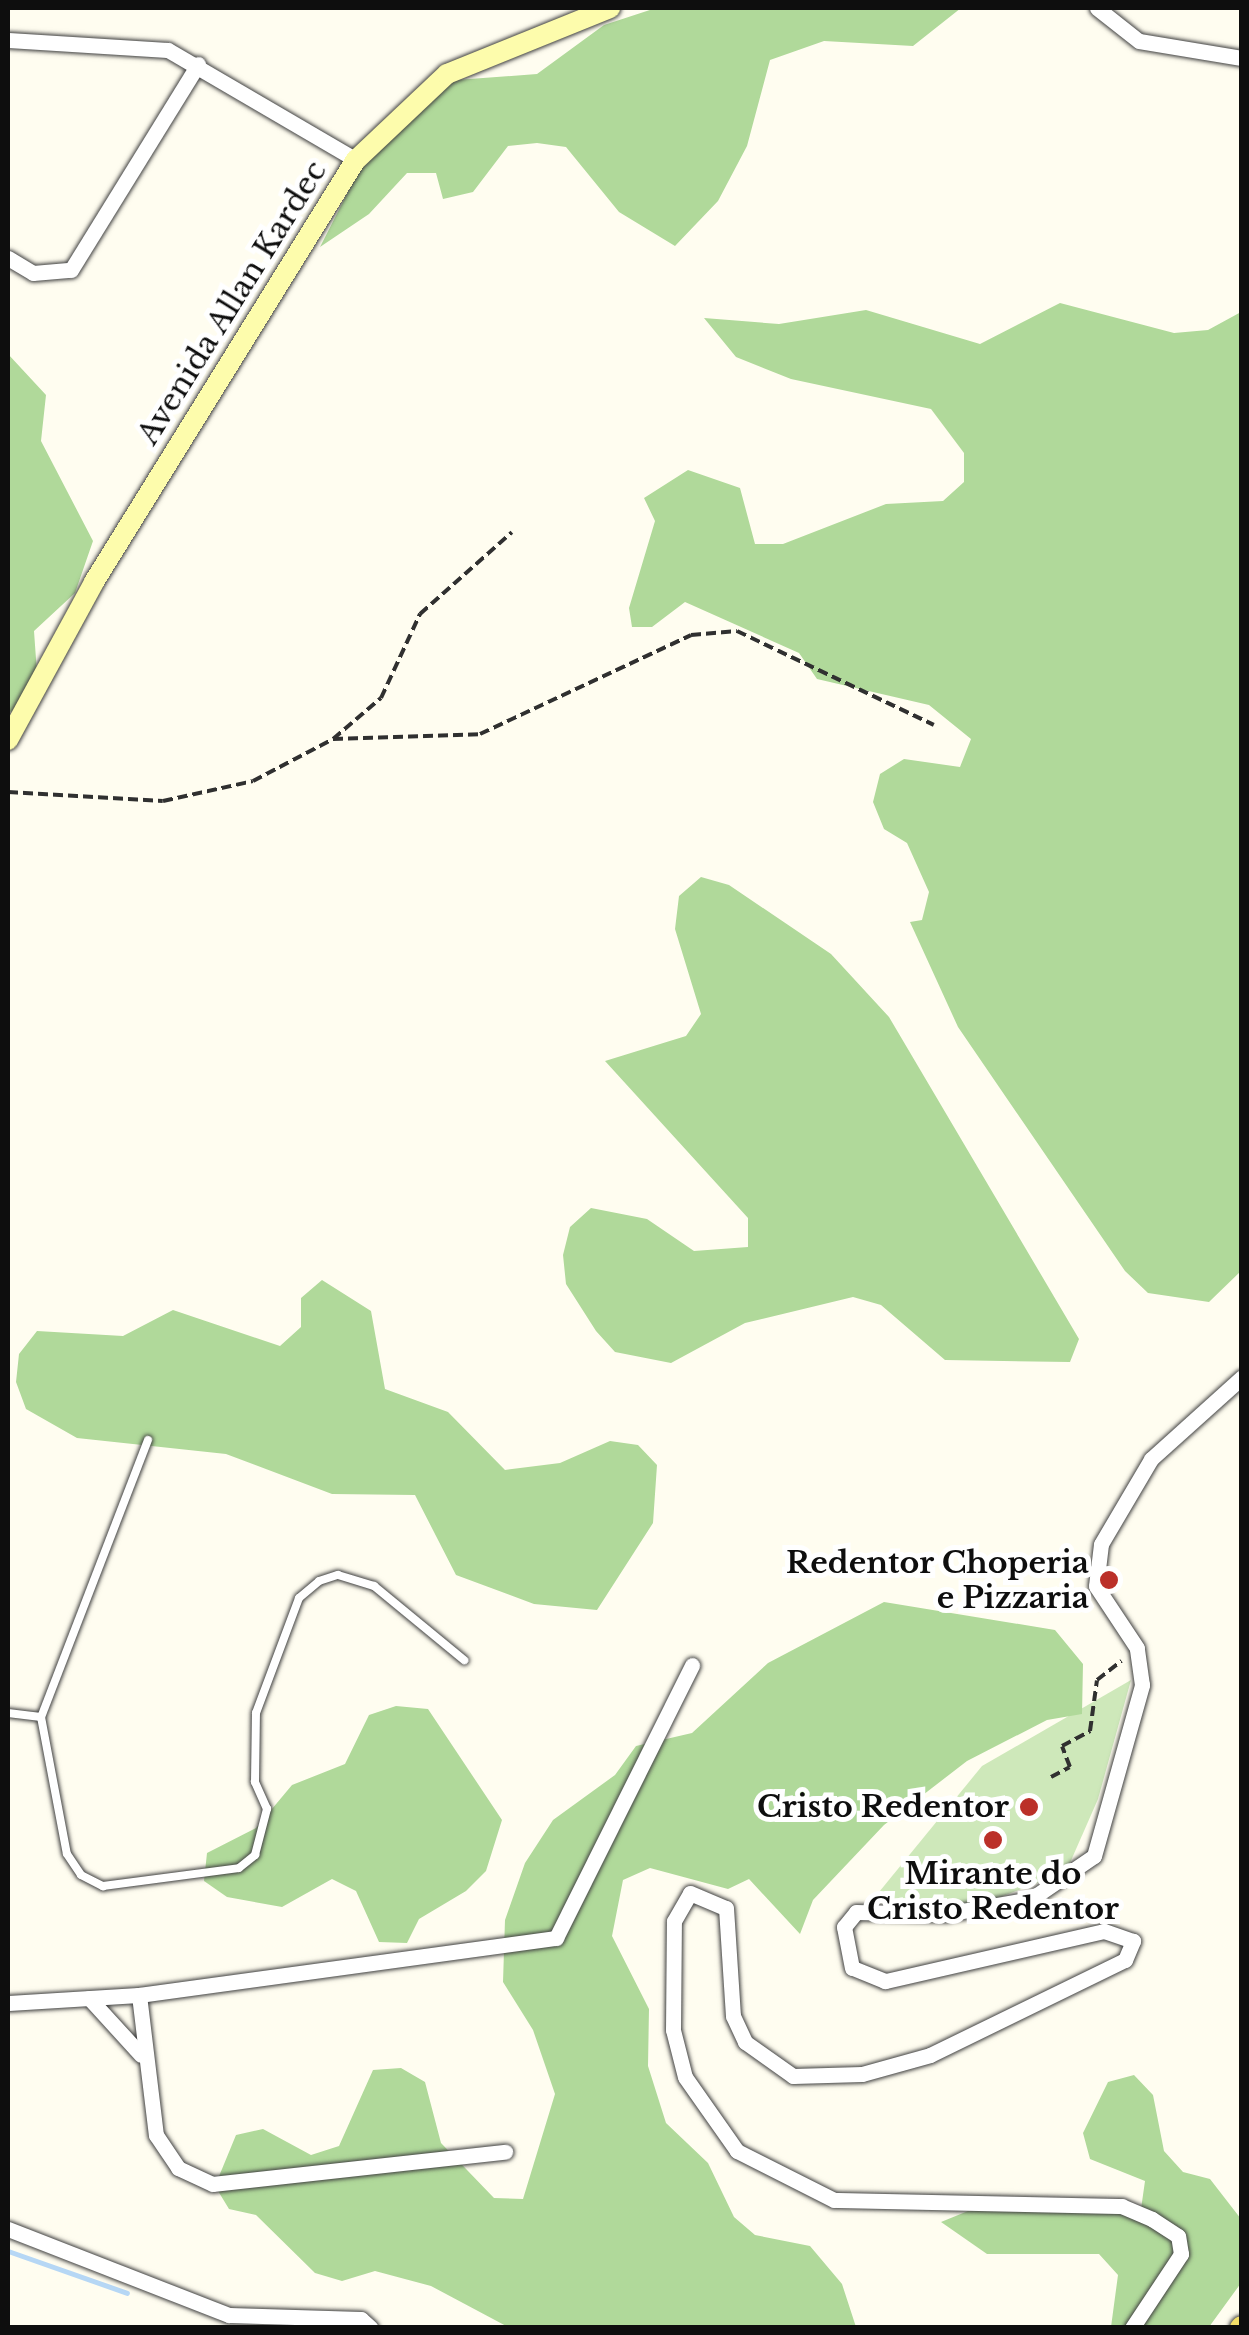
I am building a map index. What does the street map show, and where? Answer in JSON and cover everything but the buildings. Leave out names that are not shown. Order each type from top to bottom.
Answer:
[{"type":"street","name":"Avenida Allan Kardec","points":[[8,740],[94,582],[356,160],[447,74],[610,8]]},
{"type":"street","points":[[1097,8],[1139,41],[1242,58]]},
{"type":"street","points":[[8,40],[145,45],[198,64],[356,160]]},
{"type":"street","points":[[8,258],[33,272],[71,270],[198,64]]},
{"type":"street","points":[[1132,2328],[1181,2254],[1178,2236],[1152,2219],[1122,2206],[848,2202],[737,2151],[685,2077],[673,2030],[674,1921],[690,1893],[726,1908],[733,2016],[754,2051],[793,2076],[862,2074],[930,2055],[1124,1960],[1133,1941],[1104,1931],[886,1981],[852,1968],[844,1927],[856,1912],[992,1910],[1070,1879],[1094,1856],[1136,1721],[1137,1648],[1096,1586],[1101,1544],[1151,1459],[1242,1376]]},
{"type":"street","points":[[8,2003],[139,1995],[556,1938],[692,1665]]},
{"type":"street","points":[[139,1995],[141,2055],[156,2135],[178,2168],[213,2184],[505,2152]]},
{"type":"street","points":[[89,1998],[141,2055]]},
{"type":"street","points":[[8,2229],[229,2315],[361,2319],[371,2328]]},
{"type":"lane","points":[[148,1440],[42,1717],[63,1836],[81,1875],[103,1886],[239,1868],[266,1832],[256,1713],[299,1598],[319,1581],[355,1577],[464,1660]]},
{"type":"lane","points":[[8,1713],[42,1717]]},
{"type":"path","points":[[8,792],[163,801],[210,794],[333,740],[381,698],[420,614],[512,532]]},
{"type":"path","points":[[333,740],[480,734],[691,635],[736,630],[934,725]]},
{"type":"path","points":[[1051,1776],[1070,1767],[1062,1746],[1095,1721],[1097,1680],[1137,1648]]},
{"type":"green space","points":[[656,8],[961,8],[913,46],[824,41],[770,60],[747,146],[718,201],[675,246],[619,212],[566,147],[537,143],[508,146],[473,192],[443,199],[436,173],[407,173],[369,214],[320,247],[375,139],[456,80],[537,74],[604,25]]},
{"type":"green space","points":[[1060,303],[1174,333],[1208,330],[1241,312],[1242,1270],[1209,1302],[1148,1293],[1125,1271],[958,1027],[910,922],[922,920],[929,892],[907,843],[884,829],[873,802],[880,774],[904,759],[960,767],[971,739],[929,705],[817,679],[799,653],[685,602],[652,627],[632,627],[629,608],[655,521],[644,498],[688,470],[740,488],[755,544],[783,544],[886,504],[943,501],[964,482],[964,453],[931,409],[791,379],[736,357],[704,318],[779,324],[866,310],[980,344]]},
{"type":"green space","points":[[8,354],[46,395],[41,441],[93,541],[75,593],[34,631],[38,687],[22,710],[8,712]]},
{"type":"green space","points":[[701,877],[729,885],[831,954],[889,1017],[1079,1339],[1070,1362],[945,1360],[881,1305],[853,1297],[745,1323],[671,1363],[615,1352],[596,1331],[566,1284],[563,1255],[570,1227],[591,1208],[647,1219],[694,1251],[748,1247],[748,1218],[605,1061],[686,1036],[701,1014],[675,929],[679,896]]},
{"type":"green space","points":[[322,1280],[371,1311],[385,1389],[448,1412],[505,1470],[560,1463],[610,1441],[638,1445],[657,1465],[653,1523],[597,1610],[534,1604],[456,1575],[415,1495],[332,1494],[226,1454],[77,1438],[26,1409],[16,1382],[19,1354],[37,1331],[123,1336],[173,1310],[280,1346],[301,1327],[301,1298]]},
{"type":"green space","points":[[884,1602],[1055,1630],[1083,1664],[1082,1714],[1047,1720],[967,1761],[884,1825],[813,1900],[800,1934],[749,1879],[728,1889],[650,1868],[623,1880],[612,1936],[649,2009],[648,2066],[666,2123],[708,2163],[734,2217],[755,2235],[810,2246],[842,2284],[856,2327],[508,2327],[431,2286],[375,2271],[342,2281],[315,2273],[256,2215],[229,2209],[215,2186],[236,2135],[263,2129],[311,2155],[339,2146],[373,2070],[401,2068],[425,2082],[441,2143],[494,2198],[523,2199],[555,2094],[533,2030],[503,1982],[505,1920],[525,1863],[553,1820],[615,1775],[636,1746],[692,1733],[768,1663]]},
{"type":"green space","points":[[1131,1680],[1098,1799],[1066,1872],[982,1904],[875,1897],[982,1766]]},
{"type":"green space","points":[[396,1706],[428,1709],[502,1820],[486,1871],[466,1891],[419,1919],[407,1943],[379,1942],[356,1891],[332,1879],[282,1907],[227,1897],[204,1881],[207,1853],[256,1828],[292,1785],[345,1764],[369,1715]]},
{"type":"green space","points":[[1134,2075],[1153,2095],[1164,2151],[1183,2172],[1210,2179],[1241,2219],[1241,2283],[1209,2327],[1111,2327],[1118,2275],[1099,2254],[987,2254],[941,2222],[968,2211],[1141,2209],[1145,2181],[1090,2159],[1083,2133],[1108,2082]]},
{"type":"waterway","points":[[8,2251],[127,2293]]},
{"type":"place","name":"Redentor Choperia e Pizzaria","points":[[1109,1580]]},
{"type":"place","name":"Cristo Redentor","points":[[1029,1807]]},
{"type":"place","name":"Mirante do Cristo Redentor","points":[[993,1840]]}]
